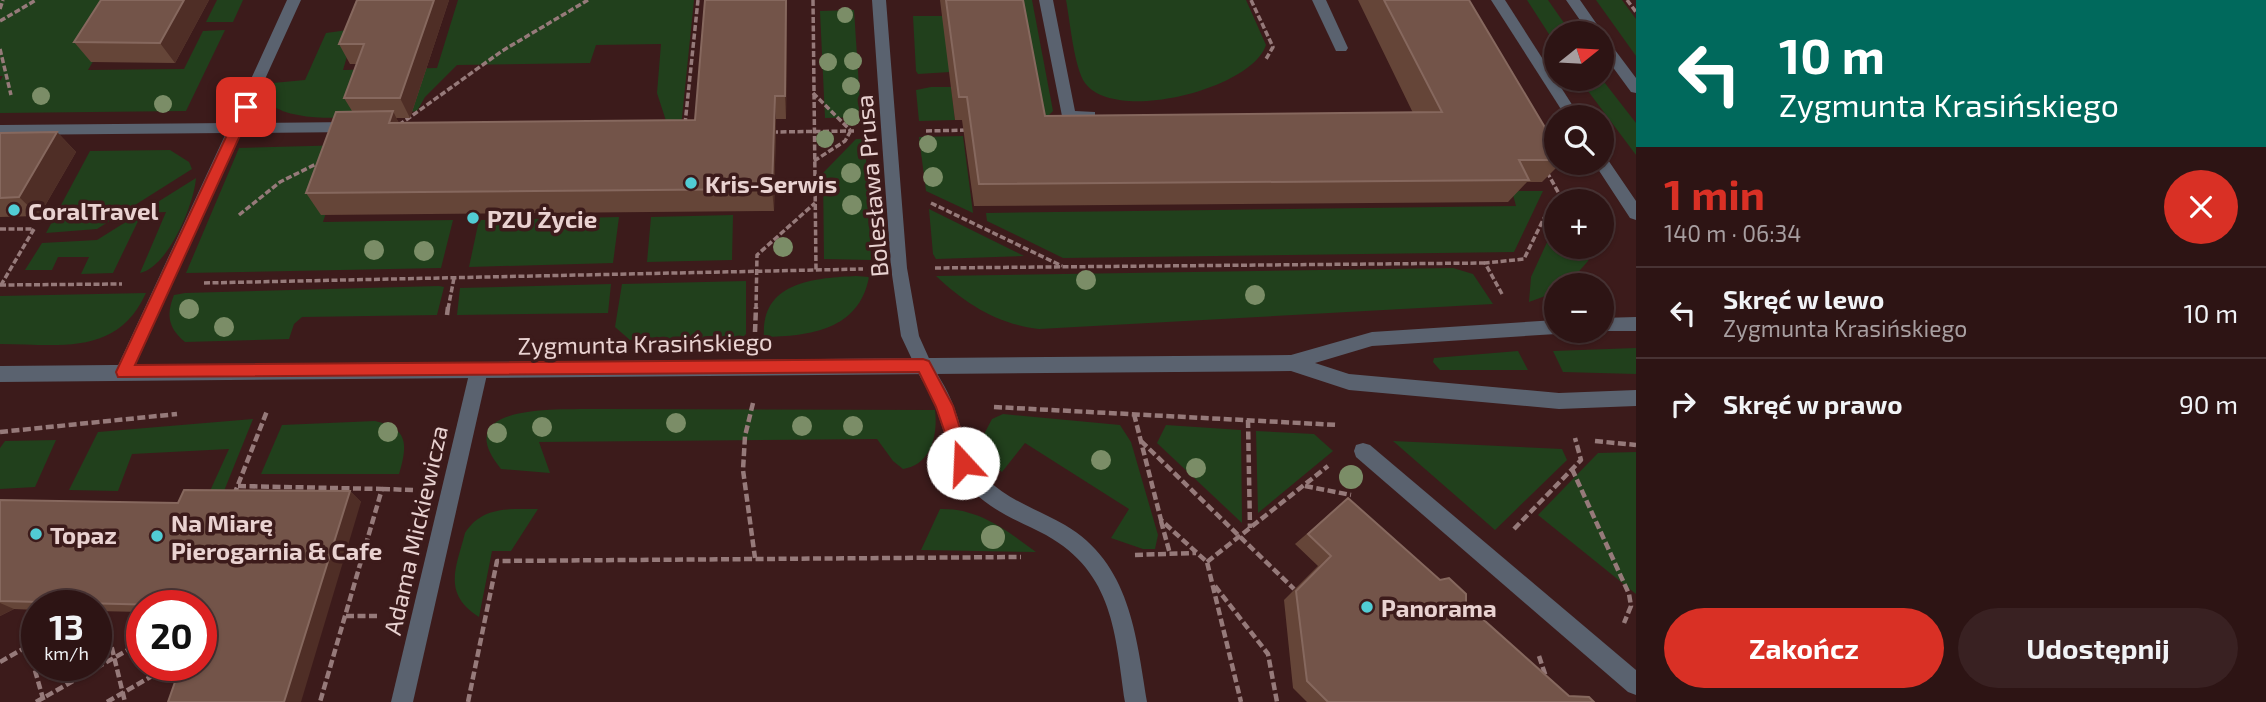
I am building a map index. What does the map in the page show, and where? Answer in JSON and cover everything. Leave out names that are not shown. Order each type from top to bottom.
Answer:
[{"type":"street","points":[[124,372],[294,0]]},
{"type":"street","name":"Bolesława Prusa","points":[[879,0],[899,268],[910,336],[944,406],[963,463],[980,484],[1003,504],[1066,537],[1092,557],[1116,592],[1136,702]]},
{"type":"street","points":[[1046,0],[1069,116],[1110,116]]},
{"type":"street","points":[[1319,0],[1341,48]]},
{"type":"street","points":[[1498,0],[1565,105]]},
{"type":"street","points":[[1573,0],[1588,21]]},
{"type":"street","points":[[1614,58],[1636,88]]},
{"type":"street","points":[[1,130],[397,126]]},
{"type":"street","points":[[1610,175],[1636,214]]},
{"type":"street","points":[[1614,325],[1636,324]]},
{"type":"street","name":"Zygmunta Krasińskiego","points":[[0,373],[1291,363],[1372,339],[1544,328]]},
{"type":"street","name":"Zygmunta Krasińskiego","points":[[1291,363],[1349,382],[1559,401],[1636,398]]},
{"type":"street","name":"Adama Mickiewicza","points":[[402,702],[479,370]]},
{"type":"street","points":[[1363,451],[1636,684]]},
{"type":"path","points":[[0,9],[4,0]]},
{"type":"path","points":[[0,21],[36,0]]},
{"type":"path","points":[[397,126],[502,51],[588,0]]},
{"type":"path","points":[[683,132],[698,0]]},
{"type":"path","points":[[813,0],[816,270]]},
{"type":"path","points":[[1251,0],[1273,47],[1266,59]]},
{"type":"path","points":[[1628,0],[1636,12]]},
{"type":"path","points":[[0,48],[14,110],[1,130]]},
{"type":"path","points":[[813,93],[851,131]]},
{"type":"path","points":[[912,131],[978,130]]},
{"type":"path","points":[[762,132],[851,131]]},
{"type":"path","points":[[814,161],[845,141],[851,131]]},
{"type":"path","points":[[232,221],[280,182],[325,158]]},
{"type":"path","points":[[1543,166],[1556,189]]},
{"type":"path","points":[[919,197],[1063,267]]},
{"type":"path","points":[[757,271],[757,255],[815,203]]},
{"type":"path","points":[[1,285],[165,284],[899,268],[1485,262],[1524,259],[1544,218]]},
{"type":"path","points":[[0,229],[34,229],[1,285]]},
{"type":"path","points":[[1485,262],[1504,299]]},
{"type":"path","points":[[447,315],[454,278]]},
{"type":"path","points":[[753,405],[744,439],[744,478],[747,517],[755,558]]},
{"type":"path","points":[[740,406],[766,405]]},
{"type":"path","points":[[944,406],[1332,424]]},
{"type":"path","points":[[232,501],[267,411]]},
{"type":"path","points":[[253,412],[280,411]]},
{"type":"path","points":[[0,432],[143,415],[184,414]]},
{"type":"path","points":[[1133,414],[1170,554]]},
{"type":"path","points":[[1248,420],[1250,528]]},
{"type":"path","points":[[1486,557],[1581,460],[1575,438],[1636,445]]},
{"type":"path","points":[[1140,440],[1294,589]]},
{"type":"path","points":[[1207,562],[1334,461]]},
{"type":"path","points":[[1572,469],[1629,594],[1631,606],[1622,629],[1601,653]]},
{"type":"path","points":[[238,486],[411,490]]},
{"type":"path","points":[[320,702],[382,489]]},
{"type":"path","points":[[1161,520],[1207,562],[1241,702]]},
{"type":"path","points":[[1092,557],[1196,553]]},
{"type":"path","points":[[468,702],[497,561],[1025,557]]},
{"type":"path","points":[[1212,582],[1268,654],[1277,702]]},
{"type":"path","points":[[0,662],[28,646],[44,700]]},
{"type":"path","points":[[112,646],[125,702]]},
{"type":"path","points":[[36,702],[44,700],[126,651]]},
{"type":"path","points":[[1538,676],[1548,685]]},
{"type":"path","points":[[107,702],[144,681]]},
{"type":"green space","points":[[0,0],[129,0],[88,70],[184,69],[203,31],[225,30],[186,111],[0,113],[0,81],[3,76],[0,76]]},
{"type":"green space","points":[[217,0],[243,0],[233,22],[206,22]]},
{"type":"green space","points":[[458,0],[694,0],[681,127],[668,127],[657,93],[661,44],[596,45],[590,63],[457,65],[425,97],[417,111],[321,118],[285,112],[271,105],[267,89],[273,83],[305,80],[326,33],[355,29],[343,70],[437,68]]},
{"type":"green space","points":[[1013,0],[1032,0],[1053,111],[1047,117],[1035,119]]},
{"type":"green space","points":[[1066,0],[1246,0],[1266,45],[1255,61],[1236,75],[1210,87],[1182,96],[1152,101],[1124,101],[1101,95],[1085,83],[1075,55]]},
{"type":"green space","points":[[1527,0],[1548,0],[1563,21],[1544,21],[1544,26]]},
{"type":"green space","points":[[1596,0],[1622,0],[1636,19],[1636,56],[1614,25],[1614,21],[1611,21]]},
{"type":"green space","points":[[854,10],[861,117],[825,118],[820,11]]},
{"type":"green space","points":[[913,16],[943,16],[950,72],[918,74],[916,71]]},
{"type":"green space","points":[[951,87],[955,120],[919,121],[916,90]]},
{"type":"green space","points":[[1588,91],[1611,91],[1636,123],[1636,155],[1614,126],[1614,105],[1598,105]]},
{"type":"green space","points":[[963,136],[973,213],[926,191],[919,137]]},
{"type":"green space","points":[[856,139],[865,139],[871,260],[824,259],[823,173]]},
{"type":"green space","points":[[348,145],[323,222],[453,220],[441,268],[186,273],[239,148]]},
{"type":"green space","points":[[170,150],[189,162],[192,169],[97,229],[46,233],[90,151]]},
{"type":"green space","points":[[196,178],[178,233],[160,259],[150,268],[140,273],[166,212],[142,213],[113,273],[81,274],[89,257],[58,257],[52,270],[25,270],[42,243],[97,240]]},
{"type":"green space","points":[[1512,191],[1543,191],[1514,252],[1063,258],[987,221],[986,213],[1516,206]]},
{"type":"green space","points":[[929,209],[1024,256],[936,259],[933,254]]},
{"type":"green space","points":[[733,215],[732,260],[647,262],[651,217]]},
{"type":"green space","points":[[619,217],[613,263],[469,267],[479,220]]},
{"type":"green space","points":[[1544,249],[1544,259],[1588,259],[1578,273],[1544,273],[1544,296],[1529,302],[1531,277]]},
{"type":"green space","points":[[1453,268],[1473,274],[1493,304],[1039,329],[1009,323],[983,311],[936,276]]},
{"type":"green space","points":[[869,277],[864,295],[844,319],[815,332],[764,337],[765,318],[771,304],[781,294],[808,281]]},
{"type":"green space","points":[[746,281],[746,334],[742,338],[630,340],[615,327],[622,284]]},
{"type":"green space","points":[[611,284],[608,313],[457,315],[460,288]]},
{"type":"green space","points":[[444,287],[437,315],[302,317],[294,324],[289,339],[185,342],[175,332],[169,315],[174,295],[185,293]]},
{"type":"green space","points":[[146,293],[134,314],[119,328],[103,337],[64,345],[0,344],[0,296]]},
{"type":"green space","points":[[1636,348],[1636,374],[1563,372],[1553,351]]},
{"type":"green space","points":[[1518,351],[1528,370],[1440,370],[1433,362],[1434,358]]},
{"type":"green space","points":[[560,409],[935,410],[934,438],[927,455],[913,466],[903,469],[893,461],[877,439],[539,442],[550,473],[501,469],[488,447],[488,432],[498,421],[515,414]]},
{"type":"green space","points":[[1003,414],[1120,425],[1131,442],[1158,535],[1155,549],[1143,549],[1111,538],[1129,509],[1025,443],[1002,472],[994,466],[981,440],[992,419]]},
{"type":"green space","points":[[253,419],[224,491],[210,491],[229,449],[132,454],[118,491],[69,490],[98,432]]},
{"type":"green space","points":[[375,421],[394,428],[403,439],[404,454],[399,474],[261,474],[282,425]]},
{"type":"green space","points":[[1166,425],[1241,430],[1242,523],[1157,443]]},
{"type":"green space","points":[[1256,431],[1314,434],[1333,451],[1258,513]]},
{"type":"green space","points":[[56,440],[35,487],[0,489],[0,448],[5,441]]},
{"type":"green space","points":[[1393,441],[1562,449],[1567,460],[1495,530]]},
{"type":"green space","points":[[1636,452],[1636,594],[1538,515],[1598,453]]},
{"type":"green space","points":[[538,509],[511,551],[492,551],[479,617],[467,608],[456,589],[456,569],[465,533],[480,518],[497,511]]},
{"type":"green space","points":[[940,509],[980,516],[1003,528],[1036,552],[921,550]]},
{"type":"building","points":[[101,0],[184,0],[160,43],[74,42]]},
{"type":"building","points":[[357,0],[434,0],[400,98],[344,98],[364,44],[339,44]]},
{"type":"building","points":[[705,0],[786,0],[785,96],[775,96],[772,189],[306,193],[336,112],[393,111],[389,123],[695,120]]},
{"type":"building","points":[[946,0],[1023,0],[1045,116],[1442,112],[1384,0],[1469,0],[1544,126],[1544,160],[1519,160],[1529,180],[979,184],[967,97],[959,97]]},
{"type":"building","points":[[57,132],[19,197],[0,198],[0,133]]},
{"type":"building","points":[[184,490],[350,491],[284,702],[168,702],[175,681],[217,681],[217,590],[126,590],[126,604],[112,604],[112,590],[21,590],[21,602],[0,601],[0,500],[178,503]]},
{"type":"building","name":"Panorama","points":[[1348,498],[1440,580],[1449,578],[1466,594],[1466,604],[1569,696],[1589,697],[1594,702],[1328,702],[1307,681],[1296,591],[1331,556],[1308,534]]},
{"type":"place","name":"Kris-Serwis","points":[[691,183]]},
{"type":"place","name":"CoralTravel","points":[[14,210]]},
{"type":"place","name":"PZU Życie","points":[[473,218]]},
{"type":"place","name":"Topaz","points":[[36,534]]},
{"type":"place","name":"Na Miarę Pierogarnia & Cafe","points":[[157,536]]},
{"type":"place","name":"Panorama","points":[[1367,607]]},
{"type":"route","points":[[246,107],[124,372],[923,365],[944,406],[963,463]]}]
